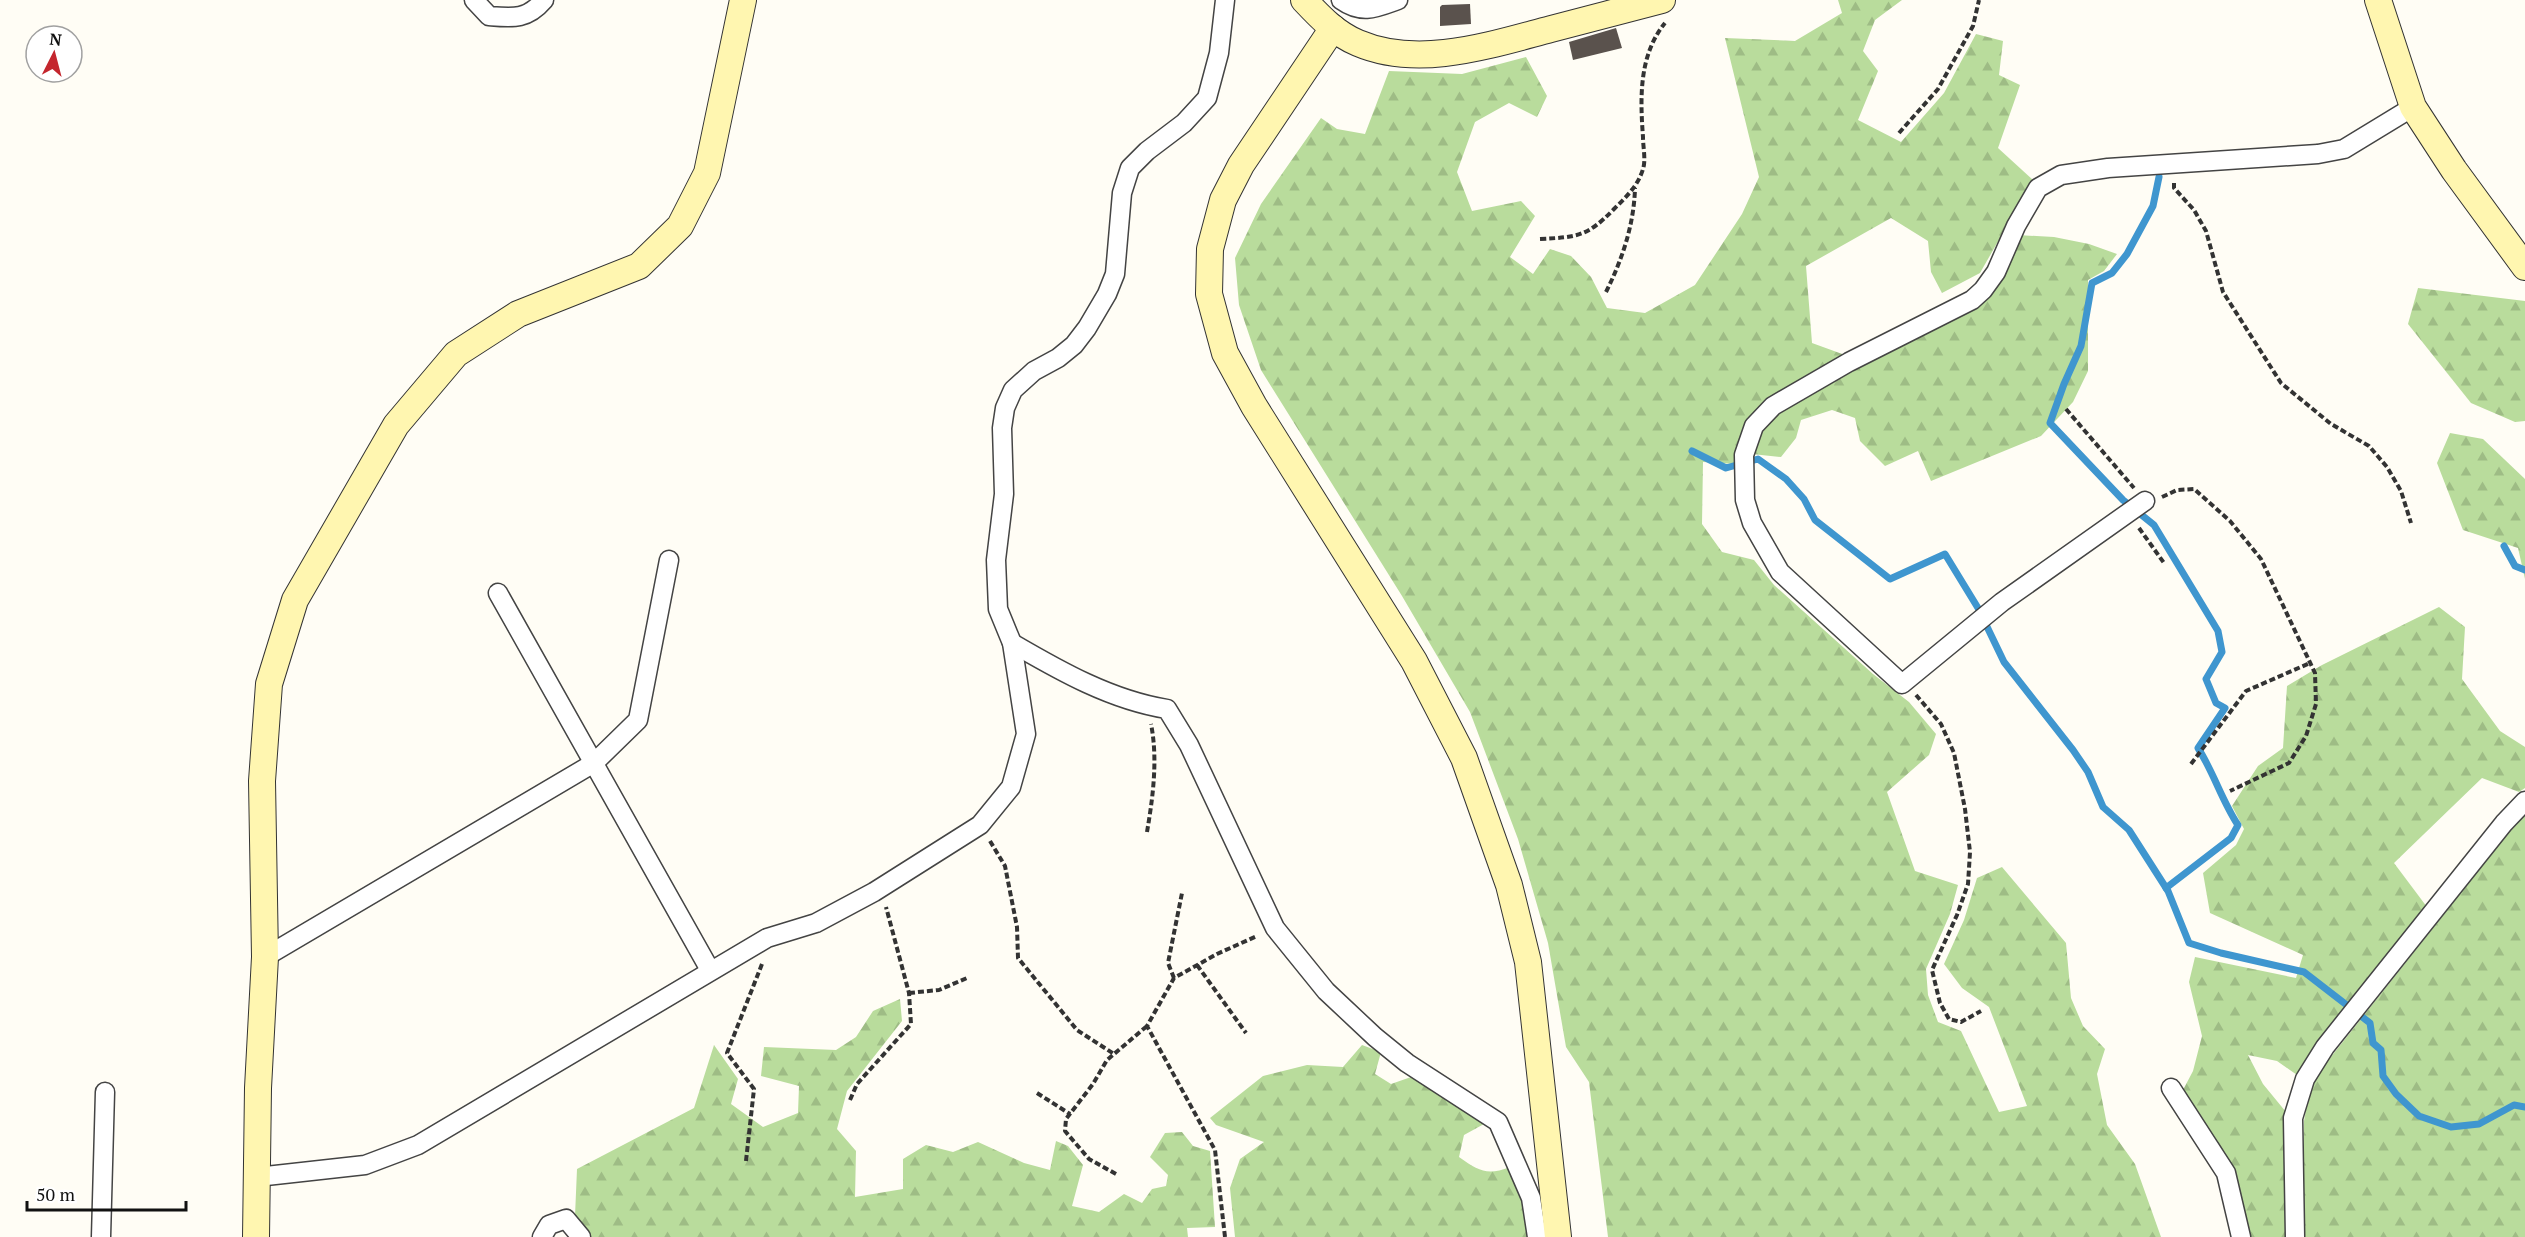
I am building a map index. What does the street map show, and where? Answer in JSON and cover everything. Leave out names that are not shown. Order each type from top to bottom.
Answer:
[{"type":"street","points":[[474,0],[489,16],[514,18],[535,11],[544,0]]},
{"type":"street","points":[[256,1237],[258,1088],[265,957],[262,781],[269,684],[295,600],[396,425],[456,354],[518,314],[639,266],[680,226],[707,172],[743,0]]},
{"type":"street","points":[[257,1177],[365,1166],[418,1145],[710,970],[774,936],[816,923],[874,892],[980,825],[1011,787],[1026,734],[1012,643],[998,609],[996,560],[1004,494],[1002,428],[1005,408],[1013,390],[1034,371],[1058,358],[1074,345],[1107,294],[1115,274],[1122,193],[1130,168],[1147,151],[1184,123],[1208,98],[1219,53],[1224,0]]},
{"type":"street","points":[[1304,0],[1333,28],[1358,43],[1388,51],[1426,55],[1486,46],[1666,10]]},
{"type":"street","points":[[1341,0],[1359,9],[1367,10],[1398,0]]},
{"type":"street","points":[[2378,0],[2413,107],[2454,170],[2525,267]]},
{"type":"street","points":[[1333,28],[1240,165],[1223,200],[1210,249],[1209,294],[1225,353],[1254,406],[1414,662],[1464,758],[1509,885],[1528,962],[1558,1237]]},
{"type":"street","points":[[2137,507],[1994,608],[1902,684],[1780,572],[1752,523],[1743,484],[1744,455],[1754,426],[1773,406],[1849,362],[1972,300],[1983,290],[1996,272],[2016,226],[2038,188],[2048,181],[2061,175],[2083,171],[2318,154],[2344,149],[2413,107]]},
{"type":"street","points":[[265,957],[594,763],[638,720],[669,560]]},
{"type":"street","points":[[498,593],[710,970]]},
{"type":"street","points":[[1012,643],[1072,677],[1147,706],[1167,709],[1189,745],[1275,928],[1326,992],[1375,1037],[1407,1063],[1498,1122],[1531,1198],[1537,1237]]},
{"type":"street","points":[[2295,1237],[2293,1118],[2305,1079],[2325,1047],[2504,823],[2525,801]]},
{"type":"street","points":[[2171,1088],[2226,1173],[2241,1237]]},
{"type":"street","points":[[101,1237],[105,1092]]},
{"type":"street","points":[[542,1237],[549,1225],[566,1219],[581,1237]]},
{"type":"path","points":[[1899,133],[1938,89],[1972,26],[1978,0]]},
{"type":"path","points":[[1540,239],[1569,238],[1589,232],[1635,188],[1645,167],[1641,106],[1644,68],[1650,45],[1666,10]]},
{"type":"path","points":[[2173,164],[2174,188],[2194,210],[2206,231],[2223,292],[2280,383],[2331,424],[2369,446],[2387,467],[2401,491],[2411,523]]},
{"type":"path","points":[[1606,292],[1625,246],[1634,205],[1635,188]]},
{"type":"path","points":[[2066,409],[2137,507],[2164,563]]},
{"type":"path","points":[[2137,507],[2177,490],[2194,489],[2230,521],[2261,559],[2315,673],[2316,704],[2306,736],[2289,763],[2230,791]]},
{"type":"path","points":[[2191,764],[2246,691],[2310,663]]},
{"type":"path","points":[[1902,684],[1917,696],[1941,724],[1954,753],[1965,809],[1970,852],[1968,884],[1957,915],[1932,970],[1940,1003],[1949,1019],[1961,1022],[1981,1011]]},
{"type":"path","points":[[1147,706],[1154,743],[1152,801],[1147,832]]},
{"type":"path","points":[[980,825],[1005,866],[1017,927],[1018,958],[1077,1030],[1114,1054]]},
{"type":"path","points":[[850,1100],[857,1084],[912,1024],[909,993],[885,906],[874,892]]},
{"type":"path","points":[[1174,978],[1168,963],[1182,893]]},
{"type":"path","points":[[1116,1174],[1089,1159],[1065,1131],[1066,1119],[1107,1060],[1148,1026],[1174,978],[1275,928]]},
{"type":"path","points":[[746,1161],[754,1089],[727,1053],[774,936]]},
{"type":"path","points":[[1197,965],[1246,1033]]},
{"type":"path","points":[[909,993],[939,990],[967,978]]},
{"type":"path","points":[[1148,1026],[1215,1150],[1225,1237]]},
{"type":"path","points":[[1037,1093],[1070,1114]]},
{"type":"green space","points":[[1838,0],[1902,0],[1875,20],[1863,51],[1878,71],[1858,120],[1901,142],[1944,93],[1976,34],[2003,41],[1999,75],[2020,85],[1998,148],[2033,180],[1980,273],[1942,293],[1931,272],[1928,241],[1891,218],[1806,266],[1812,343],[1845,355],[1759,408],[1735,464],[1703,462],[1702,524],[1722,552],[1754,560],[1774,585],[1873,674],[1909,702],[1936,734],[1929,755],[1887,792],[1915,871],[1958,885],[1950,914],[1926,969],[1928,995],[1938,1022],[1961,1031],[1999,1112],[2027,1106],[1989,1007],[1962,988],[1944,964],[1964,920],[1977,878],[2002,867],[2066,943],[2071,998],[2083,1026],[2105,1049],[2097,1074],[2107,1125],[2135,1164],[2161,1237],[1608,1237],[1589,1082],[1566,1047],[1548,943],[1518,839],[1470,712],[1402,596],[1261,370],[1239,305],[1235,258],[1261,204],[1321,118],[1337,129],[1365,134],[1389,71],[1462,74],[1526,57],[1547,96],[1537,117],[1509,103],[1475,122],[1457,172],[1472,211],[1521,201],[1535,216],[1510,257],[1533,274],[1550,249],[1571,256],[1591,277],[1607,308],[1645,313],[1695,285],[1742,214],[1759,177],[1725,38],[1795,41],[1842,13]]},
{"type":"green space","points":[[2017,235],[2054,237],[2089,244],[2117,254],[2104,271],[2088,280],[2088,371],[2073,402],[2041,436],[1931,481],[1918,451],[1885,466],[1860,441],[1855,418],[1832,410],[1801,420],[1796,438],[1781,457],[1752,454],[1760,427],[1782,406],[1985,301],[1998,279]]},
{"type":"green space","points":[[2418,288],[2525,301],[2525,421],[2515,422],[2471,403],[2408,324]]},
{"type":"green space","points":[[2450,433],[2483,439],[2525,479],[2525,579],[2518,548],[2463,530],[2437,463]]},
{"type":"green space","points":[[2439,607],[2465,627],[2462,679],[2500,731],[2525,747],[2525,788],[2519,792],[2482,778],[2394,863],[2427,907],[2297,1075],[2277,1061],[2248,1055],[2263,1084],[2286,1112],[2288,1237],[2250,1237],[2236,1172],[2183,1090],[2193,1071],[2202,1036],[2189,982],[2195,957],[2296,978],[2303,955],[2210,913],[2203,873],[2236,845],[2244,829],[2232,806],[2258,766],[2283,748],[2287,686],[2322,665]]},
{"type":"green space","points":[[2525,812],[2525,1237],[2301,1237],[2304,1121],[2311,1082]]},
{"type":"green space","points":[[900,999],[902,1021],[847,1091],[837,1129],[856,1151],[855,1197],[903,1189],[903,1159],[926,1145],[953,1152],[978,1142],[1024,1163],[1050,1170],[1056,1141],[1068,1146],[1083,1165],[1072,1206],[1099,1212],[1124,1194],[1142,1203],[1152,1189],[1166,1186],[1168,1175],[1150,1157],[1165,1133],[1182,1132],[1193,1146],[1210,1151],[1215,1227],[1187,1228],[1188,1237],[588,1237],[575,1216],[577,1169],[694,1108],[714,1045],[738,1079],[731,1104],[763,1127],[798,1113],[799,1086],[761,1076],[764,1047],[836,1050],[856,1037],[873,1011]]},
{"type":"green space","points":[[1362,1045],[1381,1052],[1375,1074],[1391,1084],[1414,1076],[1484,1124],[1464,1135],[1459,1157],[1483,1171],[1510,1167],[1525,1201],[1529,1237],[1235,1237],[1230,1188],[1240,1159],[1264,1142],[1216,1125],[1210,1118],[1263,1076],[1307,1065],[1343,1067]]},
{"type":"building","points":[[1470,4],[1471,24],[1440,26],[1440,7],[1442,5]]},
{"type":"building","points":[[1616,28],[1622,48],[1573,60],[1569,42]]},
{"type":"waterway","points":[[2159,177],[2153,206],[2127,254],[2112,273],[2092,283],[2081,346],[2050,423],[2123,500],[2154,525],[2218,631],[2222,652],[2206,679],[2216,703],[2225,708],[2198,748],[2238,825],[2231,838],[2166,888]]},
{"type":"waterway","points":[[1692,451],[1726,468],[1758,459],[1786,479],[1804,499],[1815,520],[1890,579],[1945,554],[1978,608],[2004,662],[2073,750],[2088,772],[2103,807],[2129,830],[2168,891],[2189,943],[2221,953],[2304,972],[2370,1023],[2373,1043],[2381,1050],[2383,1076],[2396,1094],[2419,1116],[2451,1127],[2479,1124],[2514,1105],[2525,1107]]},
{"type":"waterway","points":[[2504,546],[2515,566],[2525,570]]}]
